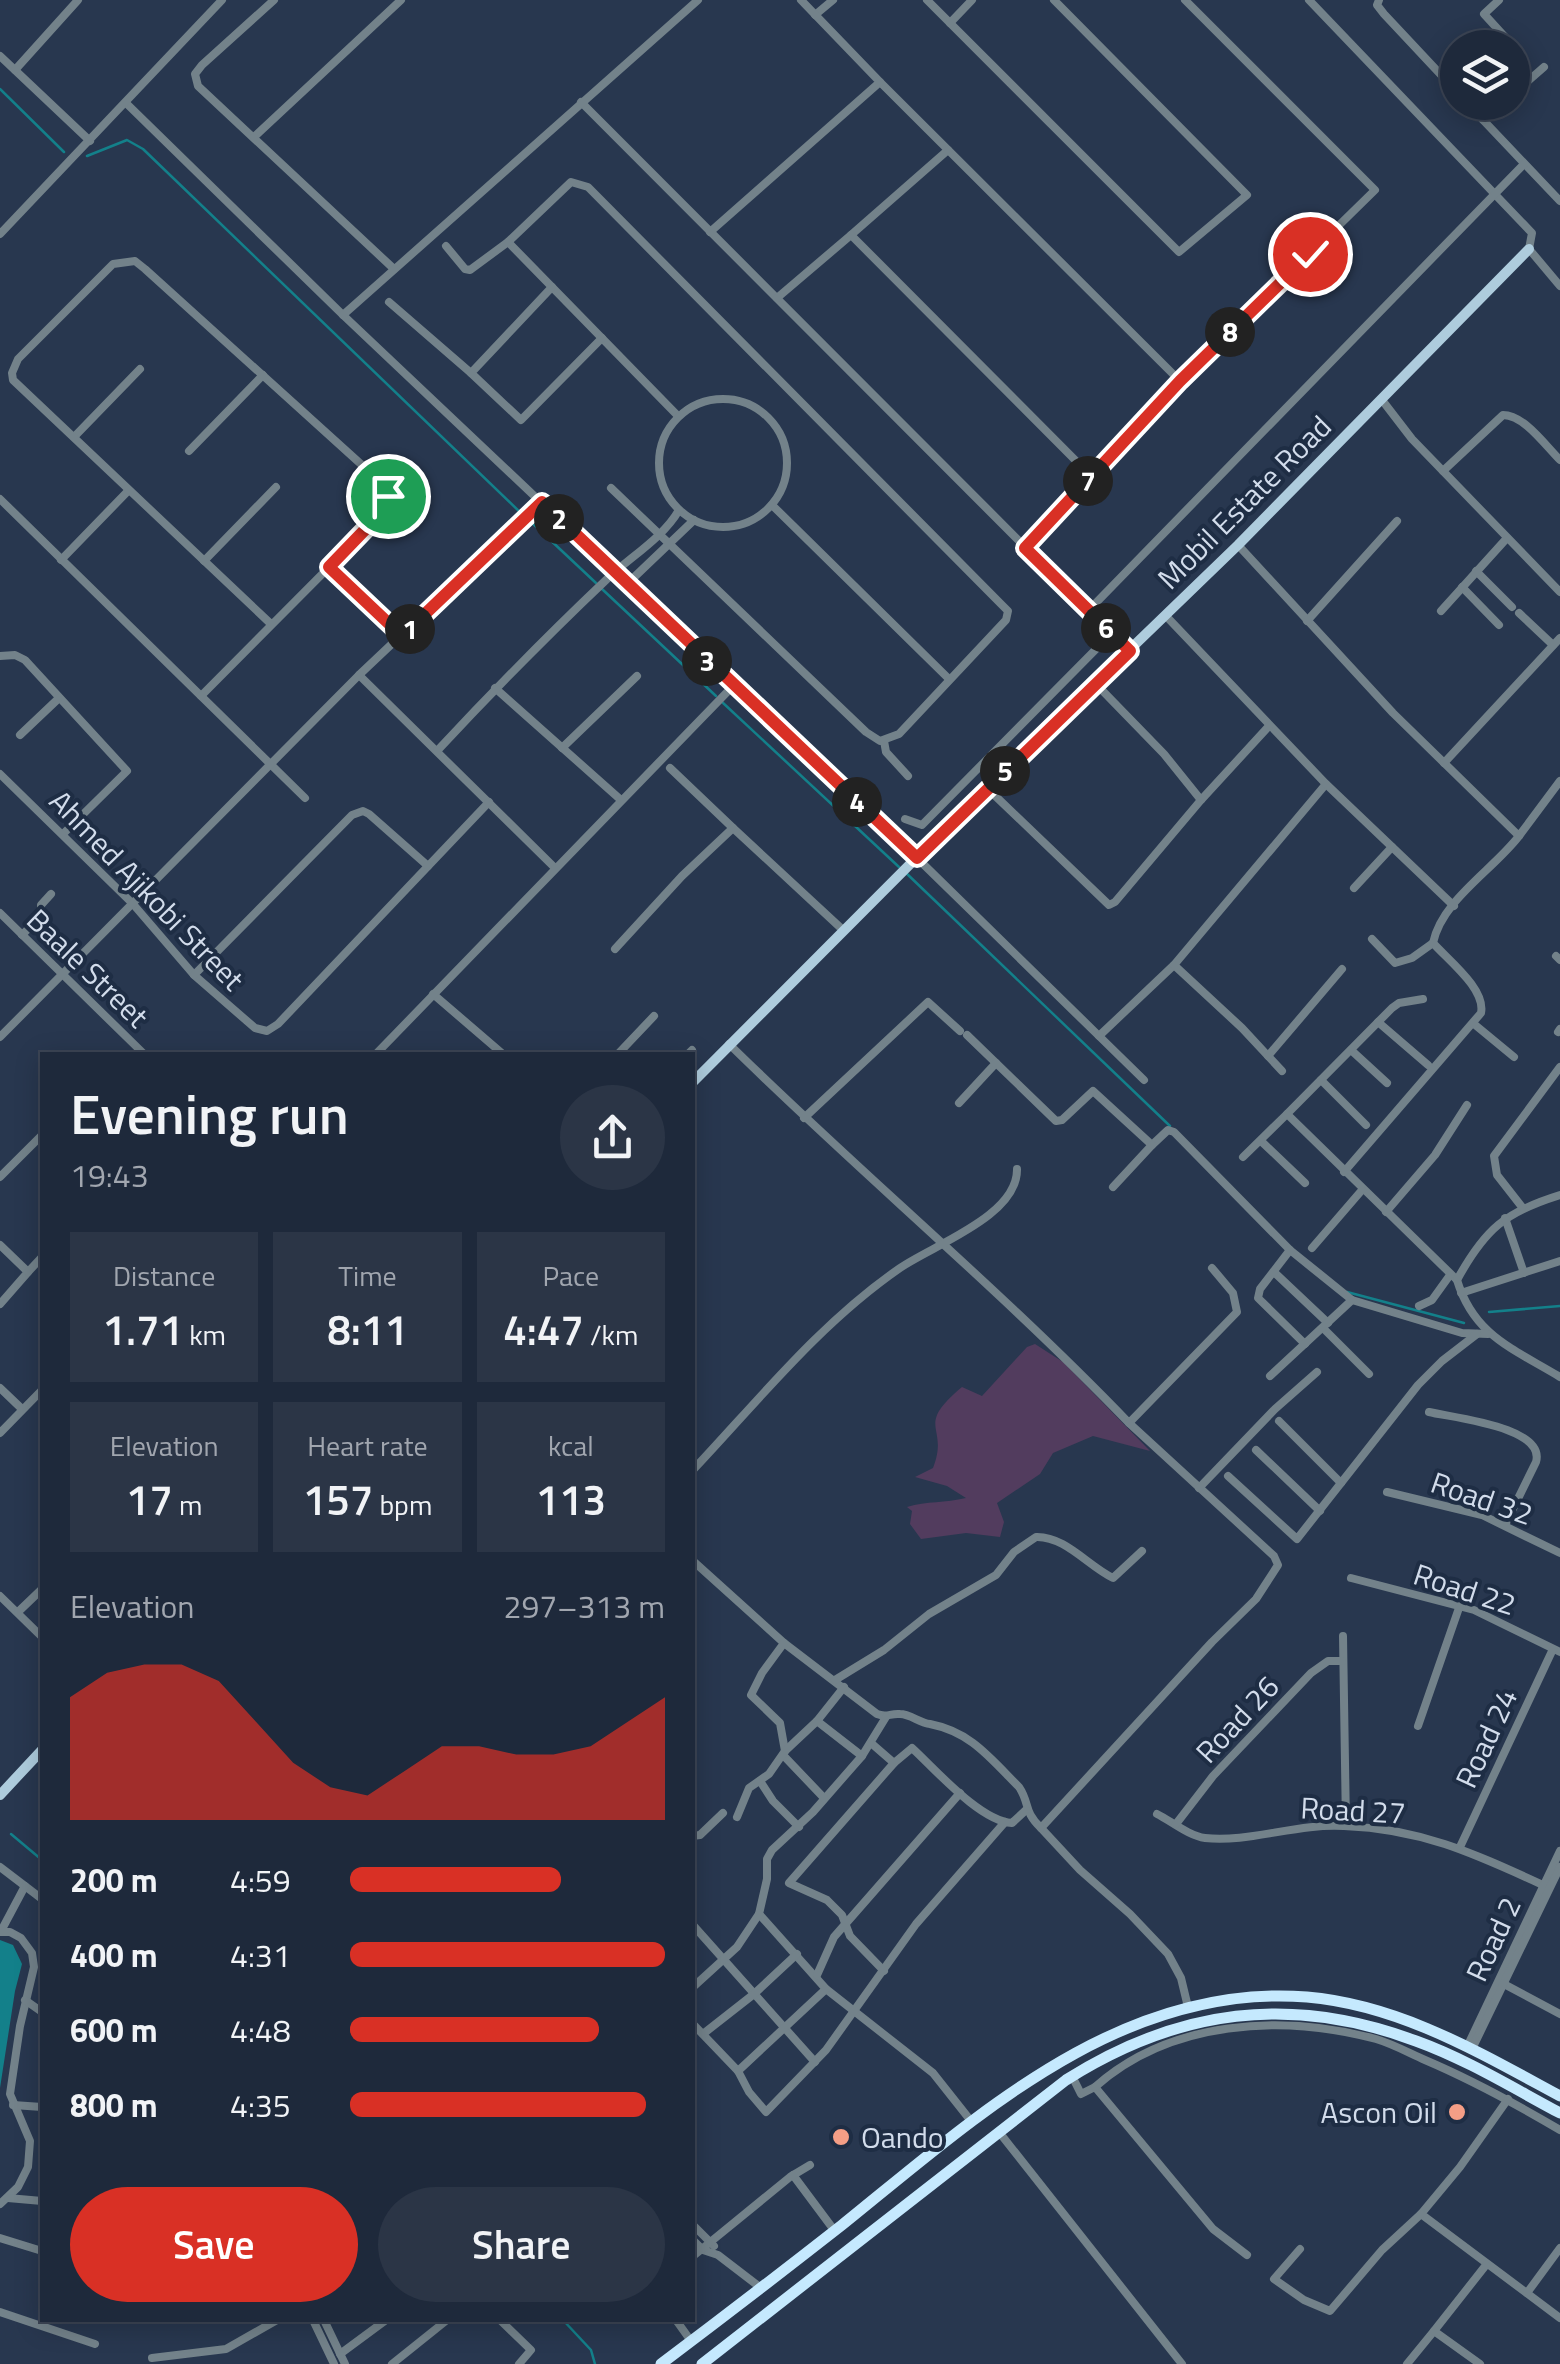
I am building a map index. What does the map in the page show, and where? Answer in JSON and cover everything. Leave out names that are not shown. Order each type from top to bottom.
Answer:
[{"type":"highway","points":[[661,2364],[971,2121],[1043,2073],[1118,2031],[1188,2006],[1255,1997],[1320,1999],[1404,2018],[1560,2096]]},
{"type":"highway","points":[[702,2364],[1054,2088],[1124,2046],[1179,2026],[1238,2014],[1305,2014],[1340,2020],[1416,2040],[1560,2113]]},
{"type":"highway","points":[[1043,2073],[1054,2088]]},
{"type":"main road","name":"Mobil Estate Road","points":[[695,1079],[987,788],[1238,546],[1529,249]]},
{"type":"main road","points":[[0,1795],[40,1752]]},
{"type":"street","points":[[15,70],[78,0]]},
{"type":"street","points":[[0,234],[222,0]]},
{"type":"street","points":[[274,0],[209,58],[195,74],[198,86],[394,268]]},
{"type":"street","points":[[254,138],[401,0]]},
{"type":"street","points":[[801,0],[1180,381]]},
{"type":"street","points":[[815,15],[833,0]]},
{"type":"street","points":[[927,0],[1178,252],[1248,195],[1054,0]]},
{"type":"street","points":[[950,22],[972,0]]},
{"type":"street","points":[[1025,548],[1180,381],[1375,190],[1185,0]]},
{"type":"street","points":[[1309,0],[1532,233],[1529,249],[1560,286]]},
{"type":"street","points":[[1379,0],[1377,5],[1384,14],[1440,74]]},
{"type":"street","points":[[1498,30],[1484,14],[1499,0]]},
{"type":"street","points":[[343,315],[695,1]]},
{"type":"street","points":[[0,56],[90,141]]},
{"type":"street","points":[[1530,79],[1544,67]]},
{"type":"street","points":[[710,232],[880,82]]},
{"type":"street","points":[[581,102],[1130,651]]},
{"type":"street","points":[[126,103],[1144,1080]]},
{"type":"street","points":[[1483,120],[1560,201]]},
{"type":"street","points":[[776,298],[948,150]]},
{"type":"street","points":[[1088,611],[1524,164]]},
{"type":"street","points":[[446,246],[464,269],[470,270],[508,242],[571,182],[588,187],[1008,611],[1001,630],[949,679],[900,734],[884,741]]},
{"type":"street","points":[[850,236],[1092,477]]},
{"type":"street","points":[[508,242],[678,416]]},
{"type":"street","points":[[201,696],[382,512],[388,496],[374,475],[145,269],[135,261],[113,264],[18,359],[13,380],[270,624]]},
{"type":"street","points":[[471,373],[552,288]]},
{"type":"street","points":[[389,302],[521,420],[602,338]]},
{"type":"street","points":[[74,437],[140,369]]},
{"type":"street","points":[[190,450],[263,376]]},
{"type":"street","points":[[716,399],[738,400],[766,415],[784,442],[787,464],[783,486],[772,505],[739,526],[720,528],[694,520],[679,510],[664,488],[658,470],[659,450],[678,416],[696,404],[716,399]]},
{"type":"street","points":[[1382,400],[1443,472],[1560,592]]},
{"type":"street","points":[[1443,472],[1502,415],[1510,414],[1560,460]]},
{"type":"street","points":[[204,561],[276,486]]},
{"type":"street","points":[[610,488],[866,732],[884,741]]},
{"type":"street","points":[[61,560],[128,491]]},
{"type":"street","points":[[1,502],[305,798]]},
{"type":"street","points":[[0,1037],[359,675],[542,502]]},
{"type":"street","points":[[772,505],[949,679]]},
{"type":"street","points":[[437,752],[495,688],[614,572],[659,534],[679,510]]},
{"type":"street","points":[[626,584],[694,520]]},
{"type":"street","points":[[1306,621],[1398,521]]},
{"type":"street","points":[[1442,611],[1507,538]]},
{"type":"street","points":[[1238,546],[1444,764],[1519,836]]},
{"type":"street","points":[[329,567],[402,636]]},
{"type":"street","points":[[1444,764],[1556,641],[1516,610],[1476,571]]},
{"type":"street","points":[[1462,588],[1500,625]]},
{"type":"street","points":[[1166,616],[1326,784],[1454,906]]},
{"type":"street","points":[[905,820],[922,825],[1111,634]]},
{"type":"street","points":[[0,656],[14,655],[25,660],[127,771],[63,834]]},
{"type":"street","points":[[359,675],[554,867]]},
{"type":"street","points":[[562,748],[637,676]]},
{"type":"street","points":[[1096,683],[1164,754],[1201,800]]},
{"type":"street","points":[[378,1052],[733,686]]},
{"type":"street","points":[[495,688],[622,800]]},
{"type":"street","points":[[20,734],[58,699]]},
{"type":"street","points":[[987,788],[1109,905],[1116,902],[1269,726]]},
{"type":"street","points":[[884,741],[886,752],[908,776]]},
{"type":"street","points":[[670,768],[843,930]]},
{"type":"street","name":"Ahmed Ajikobi Street","points":[[0,774],[133,904],[194,975],[254,1028],[266,1031],[278,1024],[428,866]]},
{"type":"street","points":[[1372,939],[1394,963],[1412,958],[1432,943],[1436,930],[1454,906],[1519,836],[1560,781]]},
{"type":"street","points":[[1099,1036],[1174,965],[1326,784]]},
{"type":"street","points":[[194,975],[358,812],[369,814],[428,866],[489,802]]},
{"type":"street","points":[[615,950],[682,876],[734,828]]},
{"type":"street","points":[[1354,888],[1392,847]]},
{"type":"street","points":[[22,935],[41,916],[41,905],[51,894]]},
{"type":"street","name":"Baale Street","points":[[0,913],[142,1052]]},
{"type":"street","points":[[1344,1172],[1474,1024],[1483,1004],[1432,943]]},
{"type":"street","points":[[1174,965],[1282,1071]]},
{"type":"street","points":[[1268,1056],[1342,968]]},
{"type":"street","points":[[433,994],[501,1052]]},
{"type":"street","points":[[1242,1157],[1399,1003],[1423,1000]]},
{"type":"street","points":[[804,1118],[924,1004],[932,1003],[1056,1120],[1062,1120],[1090,1092],[1096,1091],[1152,1145]]},
{"type":"street","points":[[620,1052],[654,1016]]},
{"type":"street","points":[[1378,1022],[1428,1065]]},
{"type":"street","points":[[1474,1024],[1514,1057]]},
{"type":"street","points":[[126,1052],[134,1044]]},
{"type":"street","points":[[729,1044],[804,1118],[1027,1319],[1278,1564],[1256,1599],[1041,1828]]},
{"type":"street","points":[[1351,1050],[1386,1083]]},
{"type":"street","points":[[959,1102],[996,1063]]},
{"type":"street","points":[[1522,1206],[1497,1176],[1494,1156],[1559,1069]]},
{"type":"street","points":[[1321,1080],[1366,1125]]},
{"type":"street","points":[[1386,1212],[1435,1156],[1468,1105]]},
{"type":"street","points":[[1287,1114],[1454,1278],[1476,1321],[1488,1334],[1560,1376]]},
{"type":"street","points":[[1113,1187],[1168,1130],[1174,1132],[1290,1250],[1352,1300],[1462,1333],[1488,1334]]},
{"type":"street","points":[[0,1177],[40,1137]]},
{"type":"street","points":[[1261,1141],[1305,1184]]},
{"type":"street","points":[[695,1468],[810,1340],[898,1268],[998,1208],[1017,1182],[1017,1169]]},
{"type":"street","points":[[1312,1248],[1362,1190]]},
{"type":"street","points":[[1419,1306],[1432,1300],[1454,1278],[1504,1218],[1522,1206],[1560,1195]]},
{"type":"street","points":[[1504,1218],[1524,1273]]},
{"type":"street","points":[[0,1244],[28,1272]]},
{"type":"street","points":[[1290,1250],[1260,1289],[1258,1298],[1304,1344]]},
{"type":"street","points":[[0,1304],[40,1259]]},
{"type":"street","points":[[1461,1293],[1560,1261]]},
{"type":"street","points":[[1129,1422],[1237,1312],[1233,1293],[1212,1268]]},
{"type":"street","points":[[1274,1272],[1369,1374]]},
{"type":"street","points":[[1270,1376],[1352,1300]]},
{"type":"street","points":[[1228,1476],[1292,1538],[1301,1537],[1430,1372],[1477,1334]]},
{"type":"street","points":[[1199,1488],[1275,1408],[1317,1372]]},
{"type":"street","points":[[0,1388],[22,1409]]},
{"type":"street","points":[[0,1433],[40,1392]]},
{"type":"street","points":[[1429,1412],[1512,1430],[1534,1445],[1536,1462],[1505,1525]]},
{"type":"street","points":[[1280,1421],[1341,1482]]},
{"type":"street","points":[[1256,1450],[1320,1511]]},
{"type":"street","name":"Road 32","points":[[1387,1492],[1459,1508],[1505,1525],[1560,1553]]},
{"type":"street","points":[[835,1680],[884,1650],[930,1614],[996,1575],[1014,1552],[1036,1538],[1059,1541],[1113,1578],[1142,1551]]},
{"type":"street","points":[[695,1563],[784,1643],[877,1714],[886,1717],[899,1713],[942,1724],[967,1738],[1019,1787],[1026,1810],[1041,1828],[1168,1954],[1181,1978],[1188,2006]]},
{"type":"street","name":"Road 22","points":[[1351,1578],[1460,1605],[1510,1624],[1556,1650]]},
{"type":"street","points":[[18,1612],[40,1591]]},
{"type":"street","points":[[0,1596],[40,1635]]},
{"type":"street","points":[[1418,1726],[1460,1605]]},
{"type":"street","points":[[1342,1636],[1346,1826]]},
{"type":"street","points":[[784,1643],[751,1695],[780,1723],[784,1753],[824,1798]]},
{"type":"street","name":"Road 24","points":[[1460,1847],[1556,1650]]},
{"type":"street","name":"Road 26","points":[[1176,1824],[1213,1776],[1312,1673],[1328,1661],[1342,1661]]},
{"type":"street","points":[[737,1817],[745,1794],[817,1722],[844,1686]]},
{"type":"street","points":[[695,1985],[724,1960],[759,1914],[772,1850],[862,1756],[886,1717]]},
{"type":"street","points":[[817,1722],[862,1756]]},
{"type":"street","points":[[871,1743],[894,1762]]},
{"type":"street","points":[[884,1971],[850,1936],[846,1924],[827,1900],[790,1883],[894,1762],[912,1748],[960,1793],[1005,1822],[1012,1823],[1026,1810]]},
{"type":"street","points":[[760,1781],[798,1826]]},
{"type":"street","points":[[816,1975],[834,1937],[960,1793]]},
{"type":"street","points":[[695,1836],[722,1813]]},
{"type":"street","name":"Road 27","points":[[1157,1814],[1206,1838],[1313,1825],[1425,1836],[1460,1847],[1543,1885]]},
{"type":"street","points":[[695,2026],[738,2071],[766,2112],[815,2062],[856,2012],[916,1924],[1005,1822]]},
{"type":"street","name":"Road 2","points":[[1470,2048],[1560,1851]]},
{"type":"street","points":[[0,1867],[40,1897]]},
{"type":"street","name":"Road 2","points":[[1501,1982],[1560,1867]]},
{"type":"street","points":[[0,2204],[24,2177],[29,2156],[25,2127],[10,2094],[34,1968],[32,1953],[21,1938],[0,1932],[26,1886]]},
{"type":"street","points":[[759,1914],[826,1988],[933,2073],[971,2121]]},
{"type":"street","points":[[695,1927],[815,2062]]},
{"type":"street","points":[[703,2034],[797,1954]]},
{"type":"street","points":[[1501,1982],[1560,2014]]},
{"type":"street","points":[[738,2071],[826,1988]]},
{"type":"street","points":[[25,2000],[40,2011]]},
{"type":"street","points":[[1072,2076],[1080,2094],[1148,2052],[1184,2039],[1223,2028],[1304,2026],[1378,2040],[1508,2099],[1560,2130]]},
{"type":"street","points":[[1095,2087],[1213,2230],[1247,2255]]},
{"type":"street","points":[[1300,2249],[1274,2279],[1304,2300],[1330,2311],[1460,2168],[1508,2099]]},
{"type":"street","points":[[12,2105],[40,2107]]},
{"type":"street","points":[[999,2132],[1182,2364]]},
{"type":"street","points":[[695,2255],[810,2165]]},
{"type":"street","points":[[793,2175],[834,2230]]},
{"type":"street","points":[[8,2198],[40,2200]]},
{"type":"street","points":[[1421,2214],[1560,2318]]},
{"type":"street","points":[[695,2227],[718,2255]]},
{"type":"street","points":[[0,2238],[40,2250]]},
{"type":"street","points":[[695,2242],[761,2288]]},
{"type":"street","points":[[1527,2293],[1560,2248]]},
{"type":"street","points":[[1407,2364],[1486,2264]]},
{"type":"street","points":[[0,2312],[95,2344]]},
{"type":"street","points":[[152,2358],[226,2349],[273,2322]]},
{"type":"street","points":[[314,2322],[334,2364]]},
{"type":"street","points":[[325,2322],[345,2364]]},
{"type":"street","points":[[340,2354],[383,2322]]},
{"type":"street","points":[[392,2364],[445,2322]]},
{"type":"street","points":[[502,2322],[529,2346],[530,2354],[518,2364]]},
{"type":"street","points":[[677,2322],[691,2341]]},
{"type":"street","points":[[1434,2330],[1480,2364]]},
{"type":"shaded area","points":[[1035,1344],[1063,1362],[1150,1451],[1093,1436],[1053,1453],[1040,1474],[997,1503],[1004,1522],[1000,1537],[966,1533],[921,1539],[910,1524],[912,1511],[907,1507],[966,1498],[947,1486],[915,1477],[933,1468],[939,1411],[962,1387],[982,1396],[1027,1347]]},
{"type":"shaded area","points":[[0,1940],[13,1945],[22,1964],[0,2088]]},
{"type":"waterway","points":[[0,89],[64,152]]},
{"type":"waterway","points":[[87,156],[127,140],[143,149],[523,515]]},
{"type":"waterway","points":[[529,520],[596,583]]},
{"type":"waterway","points":[[602,589],[716,696]]},
{"type":"waterway","points":[[722,702],[899,867]]},
{"type":"waterway","points":[[905,872],[1170,1126]]},
{"type":"waterway","points":[[1347,1292],[1464,1323]]},
{"type":"waterway","points":[[1489,1312],[1560,1306]]},
{"type":"waterway","points":[[11,1834],[40,1858]]},
{"type":"waterway","points":[[565,2322],[591,2350],[595,2364]]},
{"type":"place","name":"Ascon Oil","points":[[1457,2112]]},
{"type":"place","name":"Oando","points":[[841,2137]]},
{"type":"route","points":[[388,496],[382,512],[329,567],[402,636],[542,502],[917,858],[1130,651],[1025,548],[1180,381],[1310,254]]}]
